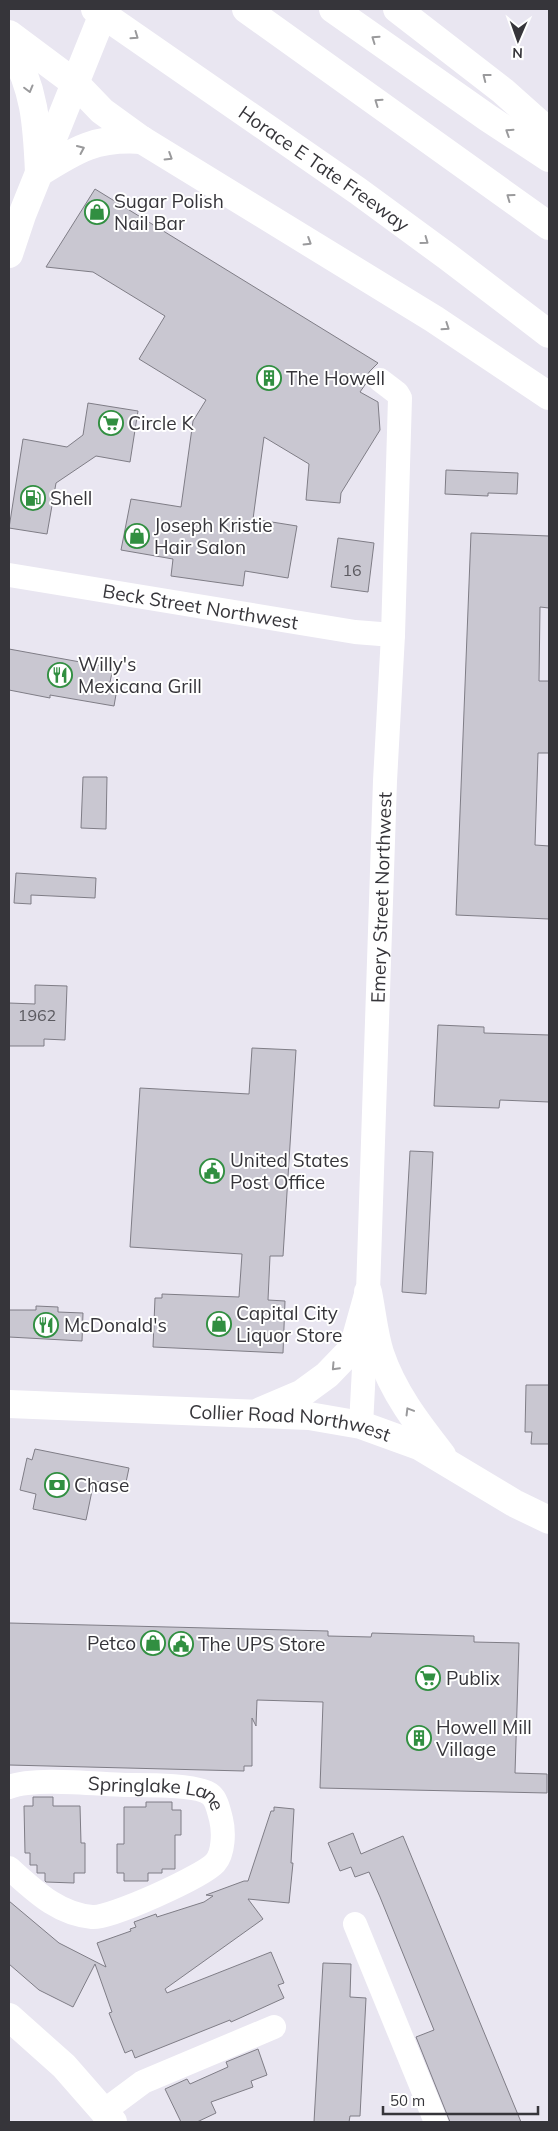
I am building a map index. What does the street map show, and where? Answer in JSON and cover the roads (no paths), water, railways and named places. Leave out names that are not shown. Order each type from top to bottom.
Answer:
[{"type":"main road","name":"Horace E Tate Freeway","points":[[95,9],[358,191],[549,334]]},
{"type":"main road","points":[[9,254],[39,173],[105,9]]},
{"type":"main road","points":[[246,9],[549,226]]},
{"type":"main road","points":[[333,9],[488,118],[549,158]]},
{"type":"main road","points":[[397,9],[503,91],[549,132]]},
{"type":"main road","points":[[9,34],[76,84],[110,117],[142,140],[434,319],[549,396]]},
{"type":"main road","points":[[9,45],[22,68],[33,104],[37,125],[39,173]]},
{"type":"main road","points":[[39,173],[68,154],[102,141],[142,140]]},
{"type":"main road","points":[[256,1414],[301,1394],[334,1368],[353,1348],[368,1292]]},
{"type":"main road","points":[[368,1292],[380,1351],[392,1383],[413,1418],[449,1464]]},
{"type":"main road","name":"Collier Road Northwest","points":[[9,1404],[309,1416],[361,1425],[419,1446],[514,1504],[549,1520]]},
{"type":"main road","points":[[9,2017],[64,2066],[108,2116]]},
{"type":"street","name":"Emery Street Northwest","points":[[361,1425],[368,1292],[385,781],[393,635],[400,398],[397,393],[380,380]]},
{"type":"street","name":"Beck Street Northwest","points":[[9,575],[355,632],[393,635]]},
{"type":"street","name":"Springlake Lane","points":[[9,1787],[18,1784],[41,1782],[174,1786],[201,1790],[211,1795],[218,1807],[222,1824],[222,1844],[216,1862],[194,1878],[130,1906],[94,1918],[65,1912],[40,1896],[9,1868]]},
{"type":"street","points":[[355,1924],[436,2122]]},
{"type":"street","points":[[108,2116],[143,2082],[274,2028]]},
{"type":"place","name":"Sugar Polish Nail Bar","points":[[97,212]]},
{"type":"place","name":"The Howell","points":[[269,378]]},
{"type":"place","name":"Circle K","points":[[111,423]]},
{"type":"place","name":"Shell","points":[[33,498]]},
{"type":"place","name":"Joseph Kristie Hair Salon","points":[[137,536]]},
{"type":"place","name":"Willy's Mexicana Grill","points":[[60,675]]},
{"type":"place","name":"United States Post Office","points":[[212,1171]]},
{"type":"place","name":"Capital City Liquor Store","points":[[219,1324]]},
{"type":"place","name":"McDonald's","points":[[46,1325]]},
{"type":"place","name":"Chase","points":[[57,1485]]},
{"type":"place","name":"Petco","points":[[153,1643]]},
{"type":"place","name":"The UPS Store","points":[[181,1644]]},
{"type":"place","name":"Publix","points":[[428,1678]]},
{"type":"place","name":"Howell Mill Village","points":[[419,1738]]}]
